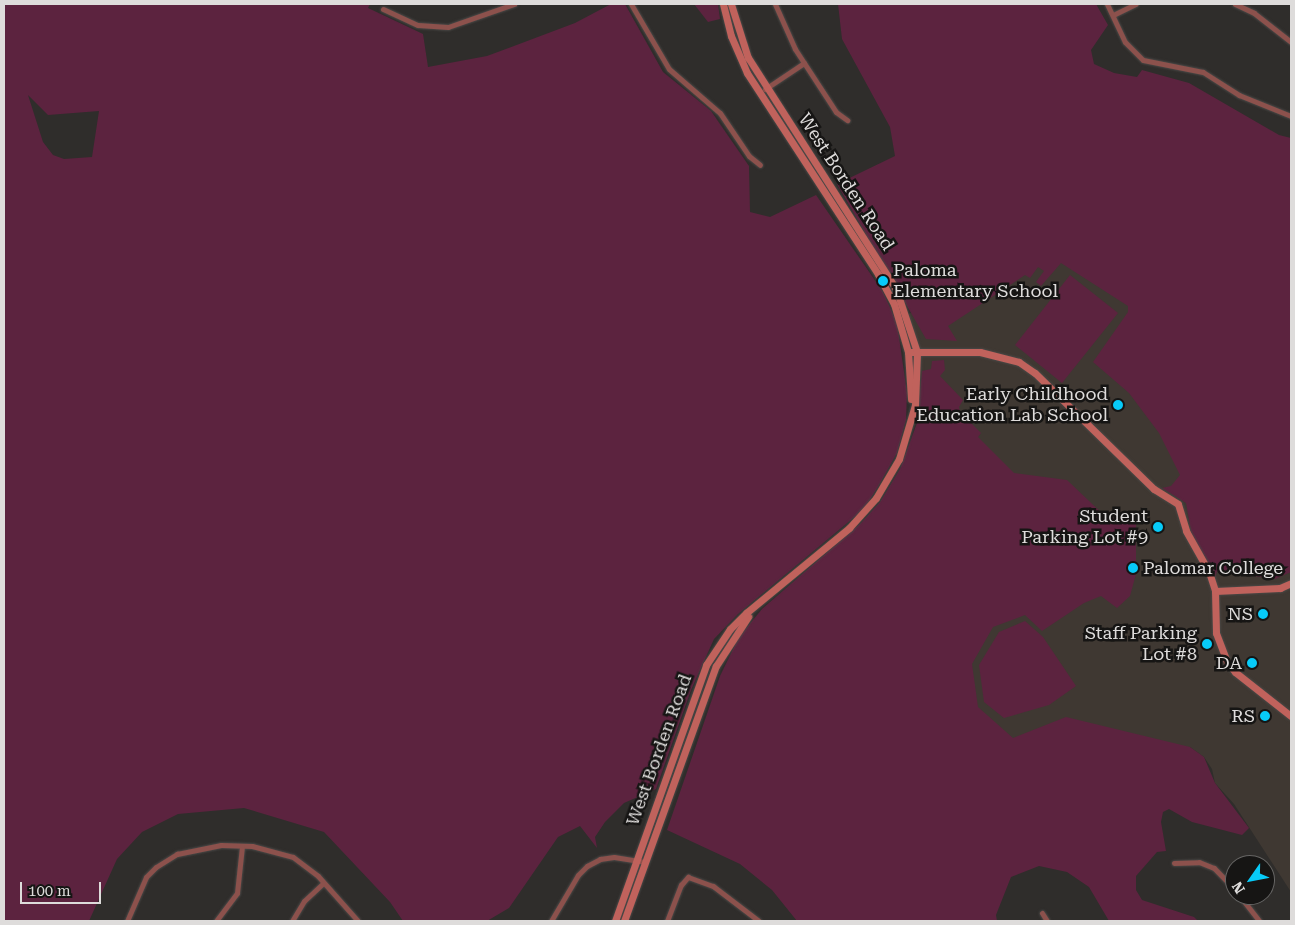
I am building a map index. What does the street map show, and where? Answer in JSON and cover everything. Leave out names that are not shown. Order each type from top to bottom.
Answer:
[{"type":"main road","name":"West Borden Road","points":[[615,921],[706,665],[730,629],[849,528],[876,498],[898,459],[915,405],[917,352],[904,307],[892,282],[736,52],[723,4]]},
{"type":"main road","name":"West Borden Road","points":[[731,4],[748,58],[763,90],[878,274],[898,315],[908,352],[912,412]]},
{"type":"main road","points":[[908,352],[1002,355],[1035,373],[1154,489],[1181,507],[1186,531],[1209,572],[1215,591],[1216,633],[1227,662],[1234,672],[1291,716]]},
{"type":"main road","points":[[1215,591],[1280,588],[1291,583]]},
{"type":"main road","name":"West Borden Road","points":[[624,921],[716,666],[736,631],[757,606]]},
{"type":"street","points":[[383,9],[418,25],[448,26],[514,4]]},
{"type":"street","points":[[631,4],[669,69],[720,113],[749,156],[760,165]]},
{"type":"street","points":[[775,4],[787,36],[804,64],[836,112],[847,120]]},
{"type":"street","points":[[1107,4],[1124,42],[1143,60],[1203,72],[1238,95],[1291,116]]},
{"type":"street","points":[[1113,16],[1136,4]]},
{"type":"street","points":[[1236,4],[1254,13],[1291,42]]},
{"type":"street","points":[[763,90],[804,64]]},
{"type":"street","points":[[127,921],[146,877],[164,861],[186,851],[221,845],[242,846],[293,858],[323,883],[358,921]]},
{"type":"street","points":[[216,921],[237,893],[242,846]]},
{"type":"street","points":[[551,921],[578,875],[586,866],[600,859],[636,858],[645,862]]},
{"type":"street","points":[[1174,863],[1199,862],[1214,868],[1225,880]]},
{"type":"street","points":[[667,921],[681,885],[688,877],[713,886],[759,921]]},
{"type":"street","points":[[292,921],[304,901],[323,883]]},
{"type":"street","points":[[1247,905],[1259,921]]},
{"type":"street","points":[[1042,913],[1047,921]]},
{"type":"shaded area","points":[[4,4],[370,4],[368,8],[423,34],[428,67],[487,56],[575,23],[611,4],[625,4],[663,72],[711,111],[749,166],[750,212],[770,217],[816,195],[883,292],[897,323],[907,393],[906,420],[897,453],[864,509],[738,614],[714,639],[691,690],[656,789],[624,803],[605,822],[595,837],[597,848],[580,826],[558,837],[509,908],[487,921],[403,921],[390,902],[324,832],[244,808],[178,814],[142,832],[117,859],[89,921],[4,921]],"holes":[[[28,95],[48,115],[99,111],[92,157],[64,159],[53,155],[43,142]]]},
{"type":"shaded area","points":[[694,4],[718,4],[720,19],[708,22]]},
{"type":"shaded area","points":[[838,4],[1096,4],[1108,25],[1091,50],[1094,64],[1114,73],[1137,77],[1142,70],[1189,83],[1279,135],[1291,138],[1291,572],[1275,579],[1217,571],[1215,578],[1192,536],[1186,503],[1162,488],[1171,486],[1180,475],[1159,433],[1129,393],[1093,362],[1128,312],[1128,306],[1061,263],[1041,286],[1036,282],[1044,271],[1038,267],[1030,278],[1025,275],[948,326],[957,341],[926,339],[837,184],[895,156],[890,127],[842,39]]},
{"type":"shaded area","name":"Palomar College","points":[[1125,183],[1291,240],[1291,892],[1275,867],[1275,855],[1267,855],[1234,804],[1215,783],[1212,769],[1204,757],[1190,747],[912,917],[798,729],[1010,545],[914,387],[911,346],[904,317]]},
{"type":"shaded area","points":[[1070,275],[1118,313],[1062,383],[1015,345]]},
{"type":"shaded area","points":[[944,360],[945,370],[940,376],[963,400],[959,407],[960,412],[981,433],[978,437],[1014,473],[1067,480],[1108,519],[1112,517],[1119,522],[1136,522],[1136,574],[1130,596],[1117,608],[1101,596],[1084,603],[1042,631],[1025,615],[993,627],[972,664],[978,707],[1013,738],[1066,717],[1190,747],[1204,757],[1215,783],[1249,828],[1242,835],[1192,822],[1169,809],[1163,812],[1161,822],[1166,851],[1157,852],[1136,876],[1136,890],[1142,900],[1194,917],[1198,921],[1109,921],[1089,887],[1067,872],[1039,866],[1011,877],[996,915],[997,921],[797,921],[772,890],[740,864],[667,830],[720,676],[739,637],[762,609],[861,523],[880,502],[900,469],[917,423],[922,371],[931,369],[932,361]]},
{"type":"shaded area","points":[[1025,621],[1043,637],[1076,686],[1049,705],[1004,718],[984,702],[979,665],[999,632]]},
{"type":"place","name":"Paloma Elementary School","points":[[883,281]]},
{"type":"place","name":"Early Childhood Education Lab School","points":[[1118,405]]},
{"type":"place","name":"Student Parking Lot #9","points":[[1158,527]]},
{"type":"place","name":"Palomar College","points":[[1133,568]]},
{"type":"place","name":"NS","points":[[1263,614]]},
{"type":"place","name":"Staff Parking Lot #8","points":[[1207,644]]},
{"type":"place","name":"DA","points":[[1252,663]]},
{"type":"place","name":"RS","points":[[1265,716]]}]
